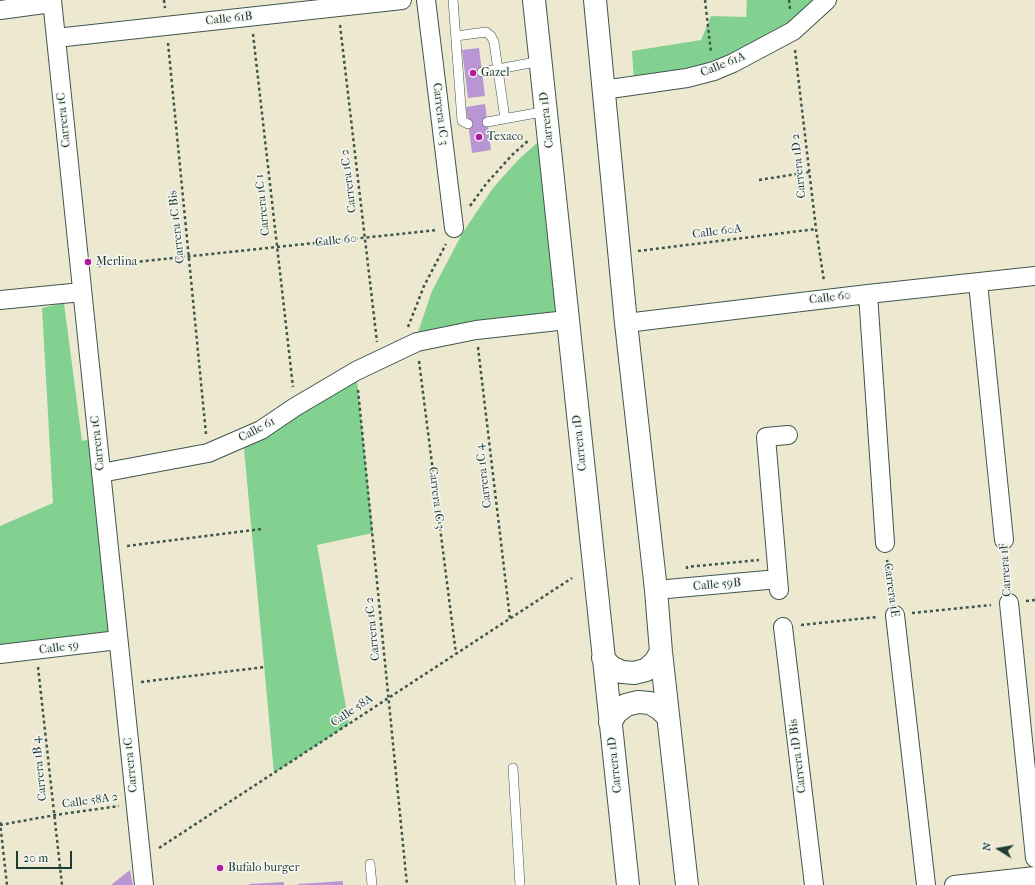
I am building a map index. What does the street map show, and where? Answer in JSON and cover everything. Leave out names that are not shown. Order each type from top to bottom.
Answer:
[{"type":"street","name":"Calle 61B","points":[[56,38],[402,0]]},
{"type":"street","name":"Carrera 1C 3","points":[[426,0],[454,228]]},
{"type":"street","name":"Carrera 1D","points":[[534,0],[548,120],[567,320],[628,885]]},
{"type":"street","points":[[594,0],[626,323],[687,885]]},
{"type":"street","name":"Calle 61A","points":[[603,90],[687,78],[714,71],[733,63],[793,31],[827,0]]},
{"type":"street","points":[[0,10],[52,2]]},
{"type":"street","name":"Carrera 1C","points":[[52,2],[144,885]]},
{"type":"street","name":"Calle 60","points":[[626,323],[1035,276]]},
{"type":"street","name":"Carrera 1F","points":[[978,283],[1004,540]]},
{"type":"street","points":[[0,300],[82,292]]},
{"type":"street","points":[[868,294],[885,543]]},
{"type":"street","name":"Calle 61","points":[[101,473],[208,453],[261,430],[295,407],[356,372],[417,342],[476,330],[567,320]]},
{"type":"street","name":"Calle 59B","points":[[656,590],[779,585],[766,438],[788,435]]},
{"type":"street","name":"Carrera 1F","points":[[1009,603],[1035,858]]},
{"type":"street","name":"Carrera 1E","points":[[895,614],[926,885]]},
{"type":"street","name":"Carrera 1D Bis","points":[[783,627],[814,885]]},
{"type":"street","name":"Calle 59","points":[[0,654],[36,651],[118,640]]},
{"type":"street","points":[[603,658],[611,667],[622,672],[634,673],[646,670],[655,662],[661,652]]},
{"type":"street","points":[[610,722],[616,712],[626,705],[638,702],[650,703],[660,709],[668,717]]},
{"type":"street","points":[[954,885],[1035,876]]},
{"type":"lane","points":[[453,0],[461,75],[462,121],[468,124]]},
{"type":"lane","points":[[456,36],[486,32],[491,36],[494,42],[505,119]]},
{"type":"lane","points":[[482,72],[541,61]]},
{"type":"lane","points":[[487,122],[505,119],[548,120]]},
{"type":"lane","points":[[513,768],[520,885]]},
{"type":"lane","points":[[370,864],[372,885]]},
{"type":"path","name":"Carrera 1C Bis","points":[[164,0],[208,453]]},
{"type":"path","points":[[705,0],[714,71]]},
{"type":"path","name":"Carrera 1C 2","points":[[338,7],[379,360]]},
{"type":"path","name":"Carrera 1C 1","points":[[251,17],[295,407]]},
{"type":"path","name":"Carrera 1D 2","points":[[793,31],[816,229],[826,299]]},
{"type":"path","points":[[399,351],[424,286],[454,228],[486,184],[512,155],[535,135],[548,120]]},
{"type":"path","points":[[759,180],[809,172]]},
{"type":"path","name":"Calle 60","points":[[80,268],[454,228]]},
{"type":"path","name":"Calle 60A","points":[[620,253],[816,229]]},
{"type":"path","name":"Carrera 1C 4","points":[[476,330],[510,619]]},
{"type":"path","name":"Carrera 1C 3","points":[[417,342],[456,654]]},
{"type":"path","name":"Carrera 1C 2","points":[[356,372],[407,885]]},
{"type":"path","points":[[109,548],[261,529]]},
{"type":"path","name":"Carrera 1F","points":[[1004,540],[1009,603]]},
{"type":"path","name":"Carrera 1E","points":[[885,543],[895,614]]},
{"type":"path","name":"Calle 58A","points":[[142,859],[572,578]]},
{"type":"path","name":"Carrera 1B 4","points":[[36,651],[62,885]]},
{"type":"path","points":[[123,684],[265,667]]},
{"type":"path","name":"Calle 58A 2","points":[[0,824],[135,804]]},
{"type":"path","points":[[0,824],[7,885]]},
{"type":"green space","points":[[747,0],[827,0],[714,71],[634,82],[632,51],[701,40],[711,16],[746,17]]},
{"type":"green space","points":[[538,142],[558,311],[418,332],[432,291],[463,232],[493,188],[517,161]]},
{"type":"green space","points":[[64,303],[82,441],[97,437],[118,640],[0,654],[0,526],[53,503],[42,308]]},
{"type":"green space","points":[[356,371],[373,533],[317,545],[349,724],[274,773],[243,438]]},
{"type":"building","name":"Gazel","points":[[479,48],[485,96],[468,98],[462,50]]},
{"type":"building","name":"Texaco","points":[[485,104],[491,150],[472,153],[466,107]]},
{"type":"building","points":[[130,870],[133,885],[111,885]]},
{"type":"building","points":[[343,881],[343,885],[298,885],[298,884]]},
{"type":"building","points":[[284,882],[284,885],[249,885],[249,884]]},
{"type":"place","name":"Gazel","points":[[473,73]]},
{"type":"place","name":"Texaco","points":[[479,137]]},
{"type":"place","name":"Merlina","points":[[88,262]]},
{"type":"place","name":"Bufalo burger","points":[[220,868]]}]
